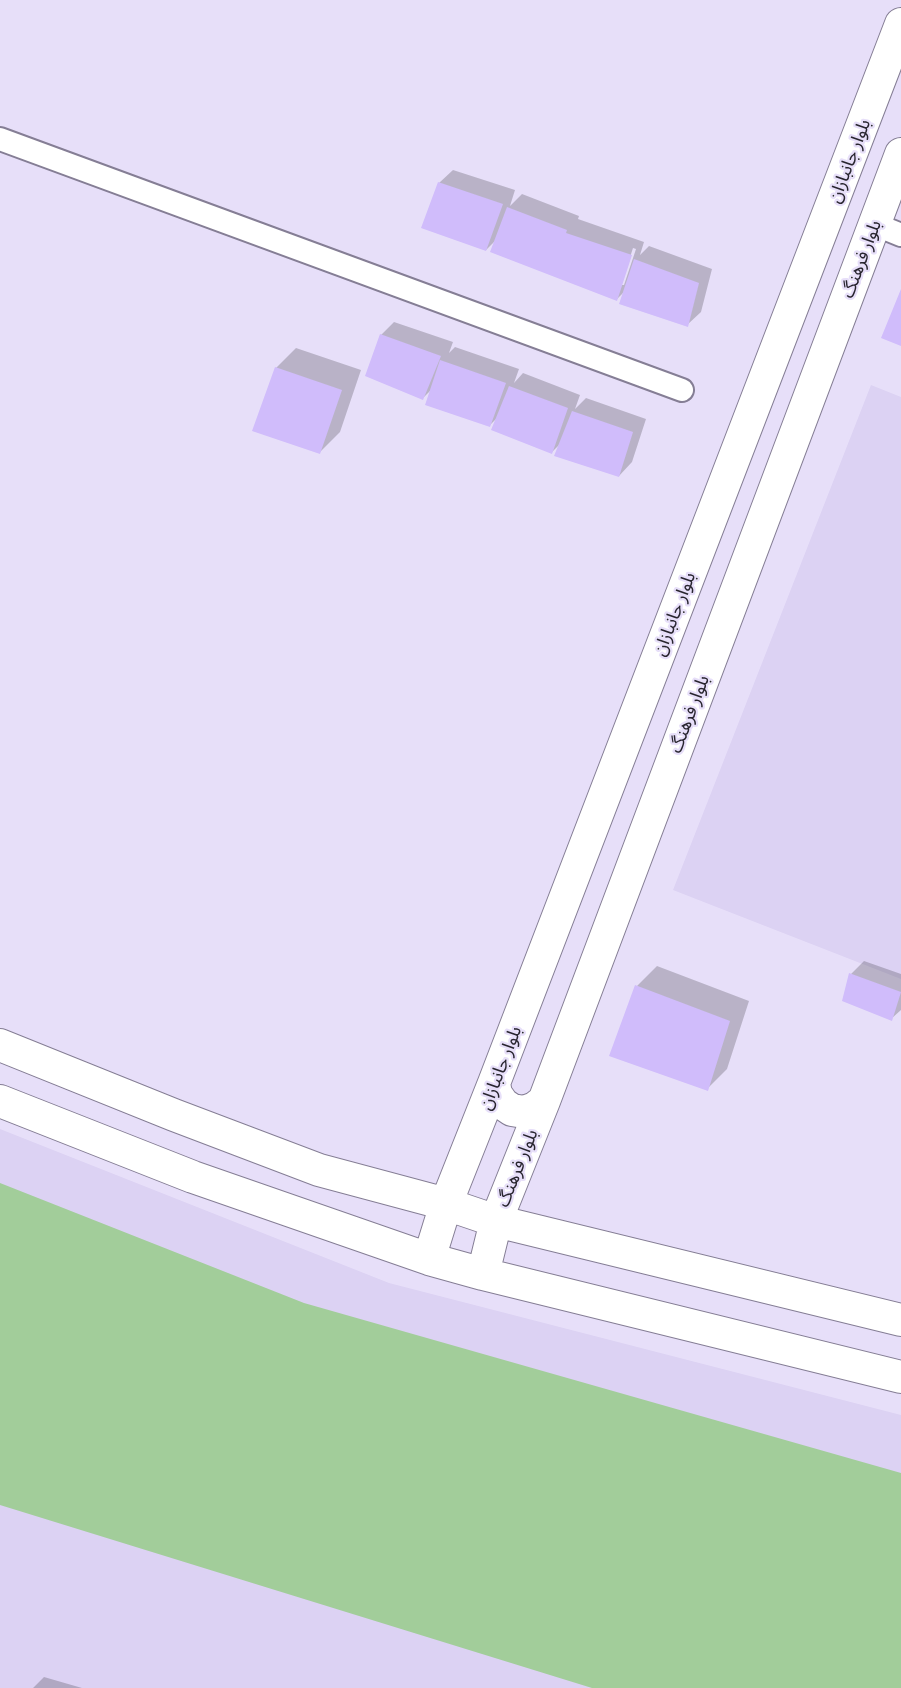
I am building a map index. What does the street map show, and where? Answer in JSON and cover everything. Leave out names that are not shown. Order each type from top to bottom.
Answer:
[{"type":"street","name":"بلوار جانبازان","points":[[429,1259],[446,1204],[901,24]]},
{"type":"street","points":[[0,139],[682,390]]},
{"type":"street","name":"بلوار فرهنگ","points":[[483,1274],[496,1221],[887,230],[901,154]]},
{"type":"street","points":[[0,1045],[319,1170],[446,1204],[496,1221],[901,1320]]},
{"type":"street","points":[[494,1083],[496,1094],[502,1104],[512,1110],[524,1112],[544,1101]]},
{"type":"street","points":[[0,1101],[193,1178],[429,1259],[901,1377]]},
{"type":"shaded area","points":[[871,385],[901,397],[901,979],[673,890]]},
{"type":"shaded area","points":[[0,1129],[389,1283],[901,1415],[901,1688],[0,1688]]},
{"type":"green space","points":[[0,1183],[304,1303],[901,1473],[901,1688],[592,1688],[0,1505]]},
{"type":"building","points":[[438,182],[503,204],[486,251],[421,228]]},
{"type":"building","points":[[507,207],[567,230],[566,233],[632,255],[617,301],[490,252]]},
{"type":"building","points":[[634,259],[699,283],[688,327],[619,304]]},
{"type":"building","points":[[901,289],[901,346],[881,338]]},
{"type":"building","points":[[380,334],[441,356],[423,400],[365,376]]},
{"type":"building","points":[[440,360],[506,383],[490,427],[425,405]]},
{"type":"building","points":[[275,367],[342,390],[320,454],[252,431]]},
{"type":"building","points":[[509,386],[568,408],[552,454],[491,430]]},
{"type":"building","points":[[572,411],[633,432],[619,477],[554,456]]},
{"type":"building","points":[[849,973],[901,992],[892,1021],[842,1001]]},
{"type":"building","points":[[635,985],[730,1021],[708,1091],[609,1056]]}]
